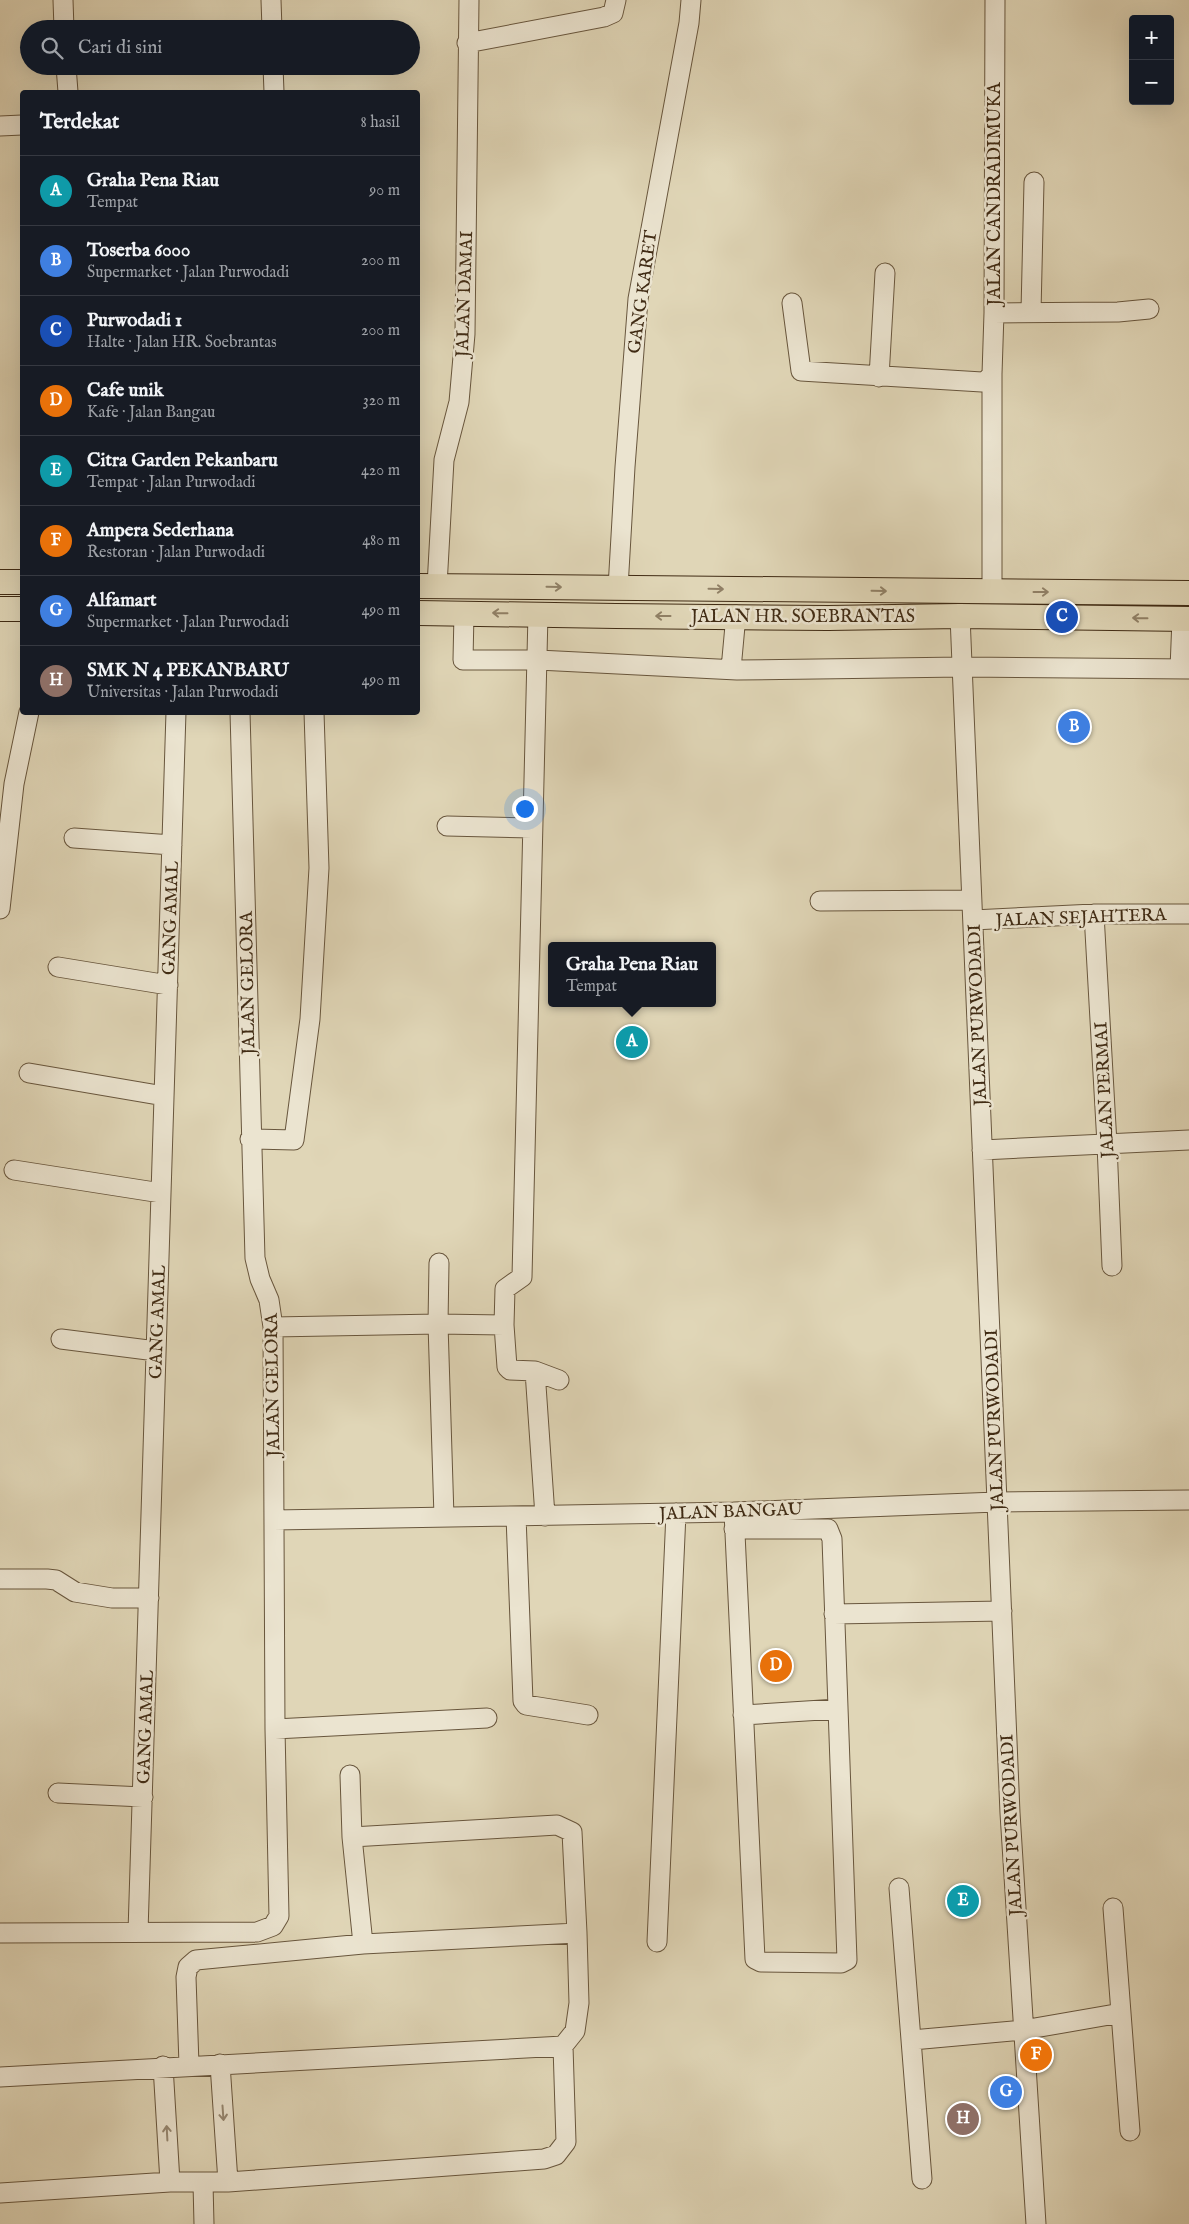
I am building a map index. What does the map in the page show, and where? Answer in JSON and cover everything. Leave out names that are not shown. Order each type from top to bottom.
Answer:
[{"type":"main road","points":[[0,582],[20,582]]},
{"type":"main road","name":"JALAN HR. SOEBRANTAS","points":[[427,586],[1189,593]]},
{"type":"main road","points":[[0,609],[20,609]]},
{"type":"main road","name":"JALAN HR. SOEBRANTAS","points":[[420,613],[828,618],[960,616],[1185,619]]},
{"type":"street","points":[[63,0],[64,20]]},
{"type":"street","points":[[271,0],[272,20]]},
{"type":"street","name":"JALAN DAMAI","points":[[427,586],[444,460],[459,402],[465,334],[469,0]]},
{"type":"street","points":[[467,43],[604,17],[613,12],[616,0]]},
{"type":"street","name":"GANG KARET","points":[[618,588],[638,299],[688,32],[691,0]]},
{"type":"street","name":"JALAN CANDRADIMUKA","points":[[992,592],[986,378],[994,313],[995,0]]},
{"type":"street","points":[[67,75],[68,90]]},
{"type":"street","points":[[273,75],[274,90]]},
{"type":"street","points":[[0,126],[20,125]]},
{"type":"street","points":[[1031,312],[1034,182]]},
{"type":"street","points":[[879,377],[884,273]]},
{"type":"street","points":[[792,303],[798,366],[801,371],[879,377],[986,378]]},
{"type":"street","points":[[994,313],[1118,312],[1149,309]]},
{"type":"street","points":[[464,613],[463,660],[538,660],[731,669],[962,667],[1185,669],[1185,619]]},
{"type":"street","points":[[538,614],[522,1277],[505,1289],[504,1325],[507,1367],[510,1370],[535,1371],[559,1380]]},
{"type":"street","points":[[731,669],[736,616]]},
{"type":"street","name":"JALAN PURWODADI","points":[[960,616],[1010,1803],[1036,2224]]},
{"type":"street","points":[[0,909],[14,784],[28,715]]},
{"type":"street","name":"GANG AMAL","points":[[138,1932],[176,715]]},
{"type":"street","name":"JALAN GELORA","points":[[0,1933],[257,1932],[273,1926],[279,1916],[275,1728],[273,1327],[269,1300],[260,1279],[255,1258],[250,1139],[240,715]]},
{"type":"street","points":[[250,1139],[294,1140],[310,1019],[319,868],[314,715]]},
{"type":"street","points":[[447,826],[532,828]]},
{"type":"street","points":[[74,838],[172,845]]},
{"type":"street","points":[[820,901],[972,900]]},
{"type":"street","name":"JALAN SEJAHTERA","points":[[973,920],[1094,914],[1189,914]]},
{"type":"street","name":"JALAN PERMAI","points":[[1094,914],[1112,1266]]},
{"type":"street","points":[[58,967],[168,985]]},
{"type":"street","points":[[29,1073],[164,1096]]},
{"type":"street","points":[[982,1150],[1189,1140]]},
{"type":"street","points":[[14,1170],[161,1193]]},
{"type":"street","points":[[439,1263],[438,1324],[444,1517]]},
{"type":"street","points":[[273,1327],[438,1324],[504,1325]]},
{"type":"street","points":[[61,1339],[156,1351]]},
{"type":"street","points":[[535,1371],[545,1516]]},
{"type":"street","name":"JALAN BANGAU","points":[[274,1520],[676,1513],[734,1520],[997,1502],[1189,1500]]},
{"type":"street","points":[[657,1942],[676,1513]]},
{"type":"street","points":[[516,1516],[523,1701],[526,1705],[588,1715]]},
{"type":"street","points":[[734,1520],[828,1529],[832,1539],[848,1960],[841,1963],[761,1962],[755,1959],[734,1520]]},
{"type":"street","points":[[0,1579],[47,1578],[56,1580],[75,1592],[112,1598],[149,1598]]},
{"type":"street","points":[[834,1614],[1002,1611]]},
{"type":"street","points":[[743,1715],[838,1709]]},
{"type":"street","points":[[275,1728],[488,1718]]},
{"type":"street","points":[[350,1775],[352,1837],[363,1944]]},
{"type":"street","points":[[58,1793],[142,1797]]},
{"type":"street","points":[[0,2192],[170,2182],[228,2182],[544,2159],[556,2155],[566,2142],[563,2046],[575,2031],[579,2002],[572,1832],[557,1825],[352,1837]]},
{"type":"street","points":[[899,1888],[922,2179]]},
{"type":"street","points":[[1113,1908],[1130,2131]]},
{"type":"street","points":[[189,2065],[186,1977],[188,1967],[196,1960],[363,1944],[577,1933]]},
{"type":"street","points":[[912,2040],[1023,2030],[1120,2014]]},
{"type":"street","points":[[0,2077],[163,2066],[563,2046]]},
{"type":"street","points":[[220,2064],[228,2182]]},
{"type":"street","points":[[163,2066],[170,2182]]},
{"type":"street","points":[[204,2183],[204,2224]]},
{"type":"place","name":"Purwodadi 1","points":[[1062,617]]},
{"type":"place","name":"Toserba 6000","points":[[1074,727]]},
{"type":"place","name":"Graha Pena Riau","points":[[632,1042]]},
{"type":"place","name":"Cafe unik","points":[[776,1666]]},
{"type":"place","name":"Citra Garden Pekanbaru","points":[[963,1901]]},
{"type":"place","name":"Ampera Sederhana","points":[[1036,2055]]},
{"type":"place","name":"Alfamart","points":[[1006,2092]]},
{"type":"place","name":"SMK N 4 PEKANBARU","points":[[963,2119]]}]
